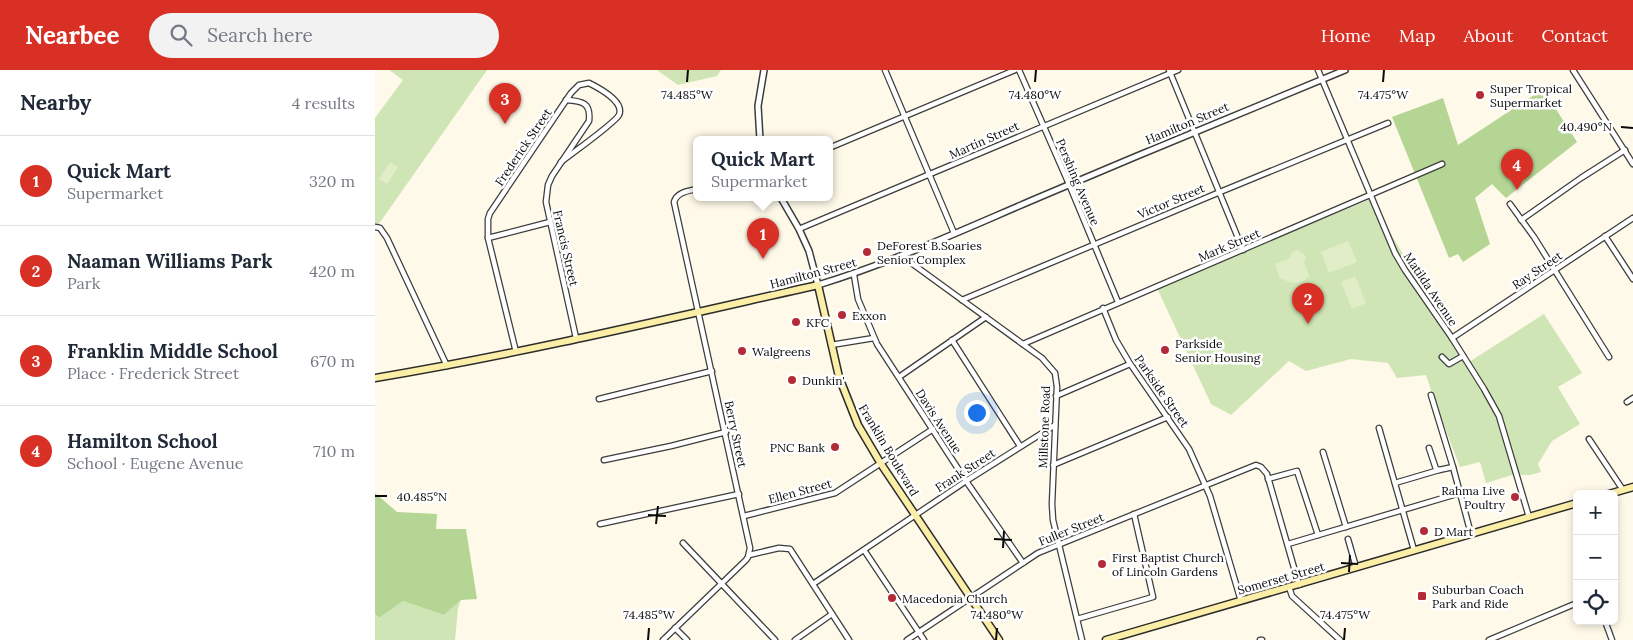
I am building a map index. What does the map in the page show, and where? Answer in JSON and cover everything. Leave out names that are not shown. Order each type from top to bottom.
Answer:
[{"type":"main road","name":"Hamilton Street","points":[[375,378],[516,352],[818,285]]},
{"type":"main road","name":"Franklin Boulevard","points":[[818,285],[844,395],[858,425],[881,464],[999,640]]},
{"type":"main road","points":[[1618,491],[1633,487]]},
{"type":"main road","name":"Somerset Street","points":[[1106,640],[1573,504]]},
{"type":"street","points":[[760,136],[757,106],[764,70]]},
{"type":"street","points":[[885,70],[954,233]]},
{"type":"street","points":[[833,146],[1017,70]]},
{"type":"street","name":"Pershing Avenue","points":[[1017,70],[1044,125],[1117,302]]},
{"type":"street","name":"Martin Street","points":[[799,229],[1178,70]]},
{"type":"street","name":"Matilda Avenue","points":[[1318,70],[1389,238],[1405,270],[1452,338],[1499,416],[1529,517]]},
{"type":"street","name":"Hamilton Street","points":[[818,285],[854,275],[903,257],[1069,184],[1345,70]]},
{"type":"street","points":[[1573,70],[1633,164]]},
{"type":"street","points":[[1170,72],[1243,250]]},
{"type":"street","name":"Frederick Street","points":[[516,352],[488,238],[490,213],[567,100],[579,85],[589,83],[616,100],[620,108],[619,115],[608,126],[561,162]]},
{"type":"street","name":"Francis Street","points":[[567,100],[583,102],[589,112],[589,121],[587,127],[552,176],[546,197],[549,222],[576,338]]},
{"type":"street","name":"Victor Street","points":[[962,300],[1388,123]]},
{"type":"street","points":[[1521,220],[1625,150]]},
{"type":"street","name":"Mark Street","points":[[1023,344],[1117,302],[1443,164]]},
{"type":"street","name":"Berry Street","points":[[693,190],[683,192],[674,199],[744,516],[750,548],[749,555]]},
{"type":"street","name":"Franklin Boulevard","points":[[783,201],[809,251],[818,285]]},
{"type":"street","points":[[1510,204],[1555,270],[1609,357]]},
{"type":"street","name":"Ray Street","points":[[1452,338],[1633,218]]},
{"type":"street","points":[[488,238],[549,222]]},
{"type":"street","points":[[377,228],[387,238],[447,366]]},
{"type":"street","points":[[1605,236],[1633,278]]},
{"type":"street","name":"Millstone Road","points":[[903,257],[1023,344],[1055,373],[1053,520],[1082,640]]},
{"type":"street","name":"Davis Avenue","points":[[854,275],[857,297],[874,338],[966,481],[1023,563]]},
{"type":"street","name":"Parkside Street","points":[[1103,308],[1116,340],[1130,364],[1168,416],[1189,449],[1220,526],[1241,601]]},
{"type":"street","points":[[899,378],[986,317]]},
{"type":"street","points":[[831,346],[874,338]]},
{"type":"street","points":[[952,340],[1020,446]]},
{"type":"street","points":[[1442,357],[1449,364],[1463,356]]},
{"type":"street","points":[[1056,396],[1130,364]]},
{"type":"street","points":[[599,399],[712,371]]},
{"type":"street","points":[[1431,395],[1453,466],[1471,534]]},
{"type":"street","points":[[1627,402],[1633,398]]},
{"type":"street","points":[[1053,464],[1168,416]]},
{"type":"street","name":"Frank Street","points":[[813,584],[966,481],[1055,425]]},
{"type":"street","points":[[1379,428],[1414,550]]},
{"type":"street","name":"Ellen Street","points":[[744,516],[827,497],[845,488],[933,429]]},
{"type":"street","points":[[604,460],[726,432]]},
{"type":"street","points":[[1589,439],[1623,490]]},
{"type":"street","points":[[1429,448],[1434,467],[1439,470]]},
{"type":"street","points":[[1323,452],[1345,527]]},
{"type":"street","name":"Fuller Street","points":[[907,640],[1037,553],[1250,467],[1258,466],[1267,474],[1268,479]]},
{"type":"street","points":[[1395,483],[1453,466]]},
{"type":"street","points":[[1299,585],[1268,479],[1297,471],[1318,535]]},
{"type":"street","points":[[1288,544],[1460,493]]},
{"type":"street","points":[[600,524],[739,494]]},
{"type":"street","points":[[1077,619],[1153,597],[1134,514]]},
{"type":"street","points":[[1348,540],[1356,568]]},
{"type":"street","points":[[683,543],[775,640]]},
{"type":"street","points":[[663,640],[749,555],[779,548],[790,549],[849,640]]},
{"type":"street","points":[[864,550],[924,640]]},
{"type":"street","points":[[1289,587],[1292,596],[1340,640]]},
{"type":"street","points":[[1489,640],[1573,605]]},
{"type":"street","points":[[795,640],[831,614]]},
{"type":"street","points":[[1606,625],[1612,640]]},
{"type":"street","points":[[675,628],[687,640]]},
{"type":"green space","points":[[389,70],[487,70],[375,228],[375,118],[403,80]]},
{"type":"green space","points":[[657,70],[721,70],[717,76],[678,85]]},
{"type":"green space","points":[[1543,89],[1577,142],[1506,198],[1492,184],[1475,198],[1490,244],[1463,262],[1458,254],[1449,258],[1392,117],[1443,98],[1458,145]]},
{"type":"green space","points":[[390,162],[398,167],[387,184],[379,179]]},
{"type":"green space","points":[[1371,199],[1466,364],[1544,314],[1582,373],[1558,387],[1580,424],[1552,441],[1538,464],[1541,472],[1530,475],[1512,475],[1486,483],[1480,462],[1460,467],[1426,375],[1397,378],[1388,363],[1351,359],[1306,371],[1289,361],[1231,415],[1211,404],[1157,288]]},
{"type":"green space","points":[[1348,241],[1357,262],[1329,273],[1321,252]]},
{"type":"green space","points":[[1298,250],[1304,254],[1306,259],[1304,262],[1309,276],[1302,282],[1294,283],[1279,277],[1275,264],[1290,258],[1292,252]]},
{"type":"green space","points":[[1355,276],[1366,303],[1352,309],[1341,282]]},
{"type":"green space","points":[[375,493],[397,512],[437,514],[436,529],[466,529],[477,599],[461,600],[444,615],[403,601],[379,618],[375,614]]},
{"type":"green space","points":[[461,600],[458,608],[455,640],[375,640],[375,614],[379,618],[403,601],[444,615]]},
{"type":"place","name":"Super Tropical Supermarket","points":[[1480,95]]},
{"type":"place","name":"Franklin Middle School","points":[[505,124]]},
{"type":"place","name":"Hamilton School","points":[[1517,190]]},
{"type":"place","name":"DeForest B.Soaries Senior Complex","points":[[867,252]]},
{"type":"place","name":"Quick Mart","points":[[763,259]]},
{"type":"place","name":"Exxon","points":[[842,315]]},
{"type":"place","name":"KFC","points":[[796,322]]},
{"type":"place","name":"Naaman Williams Park","points":[[1308,324]]},
{"type":"place","name":"Parkside Senior Housing","points":[[1165,350]]},
{"type":"place","name":"Walgreens","points":[[742,351]]},
{"type":"place","name":"Dunkin'","points":[[792,380]]},
{"type":"place","name":"PNC Bank","points":[[835,447]]},
{"type":"place","name":"Rahma Live Poultry","points":[[1515,497]]},
{"type":"place","name":"D Mart","points":[[1424,531]]},
{"type":"place","name":"First Baptist Church of Lincoln Gardens","points":[[1102,564]]},
{"type":"place","name":"Suburban Coach Park and Ride","points":[[1422,596]]},
{"type":"place","name":"Macedonia Church","points":[[892,598]]}]
